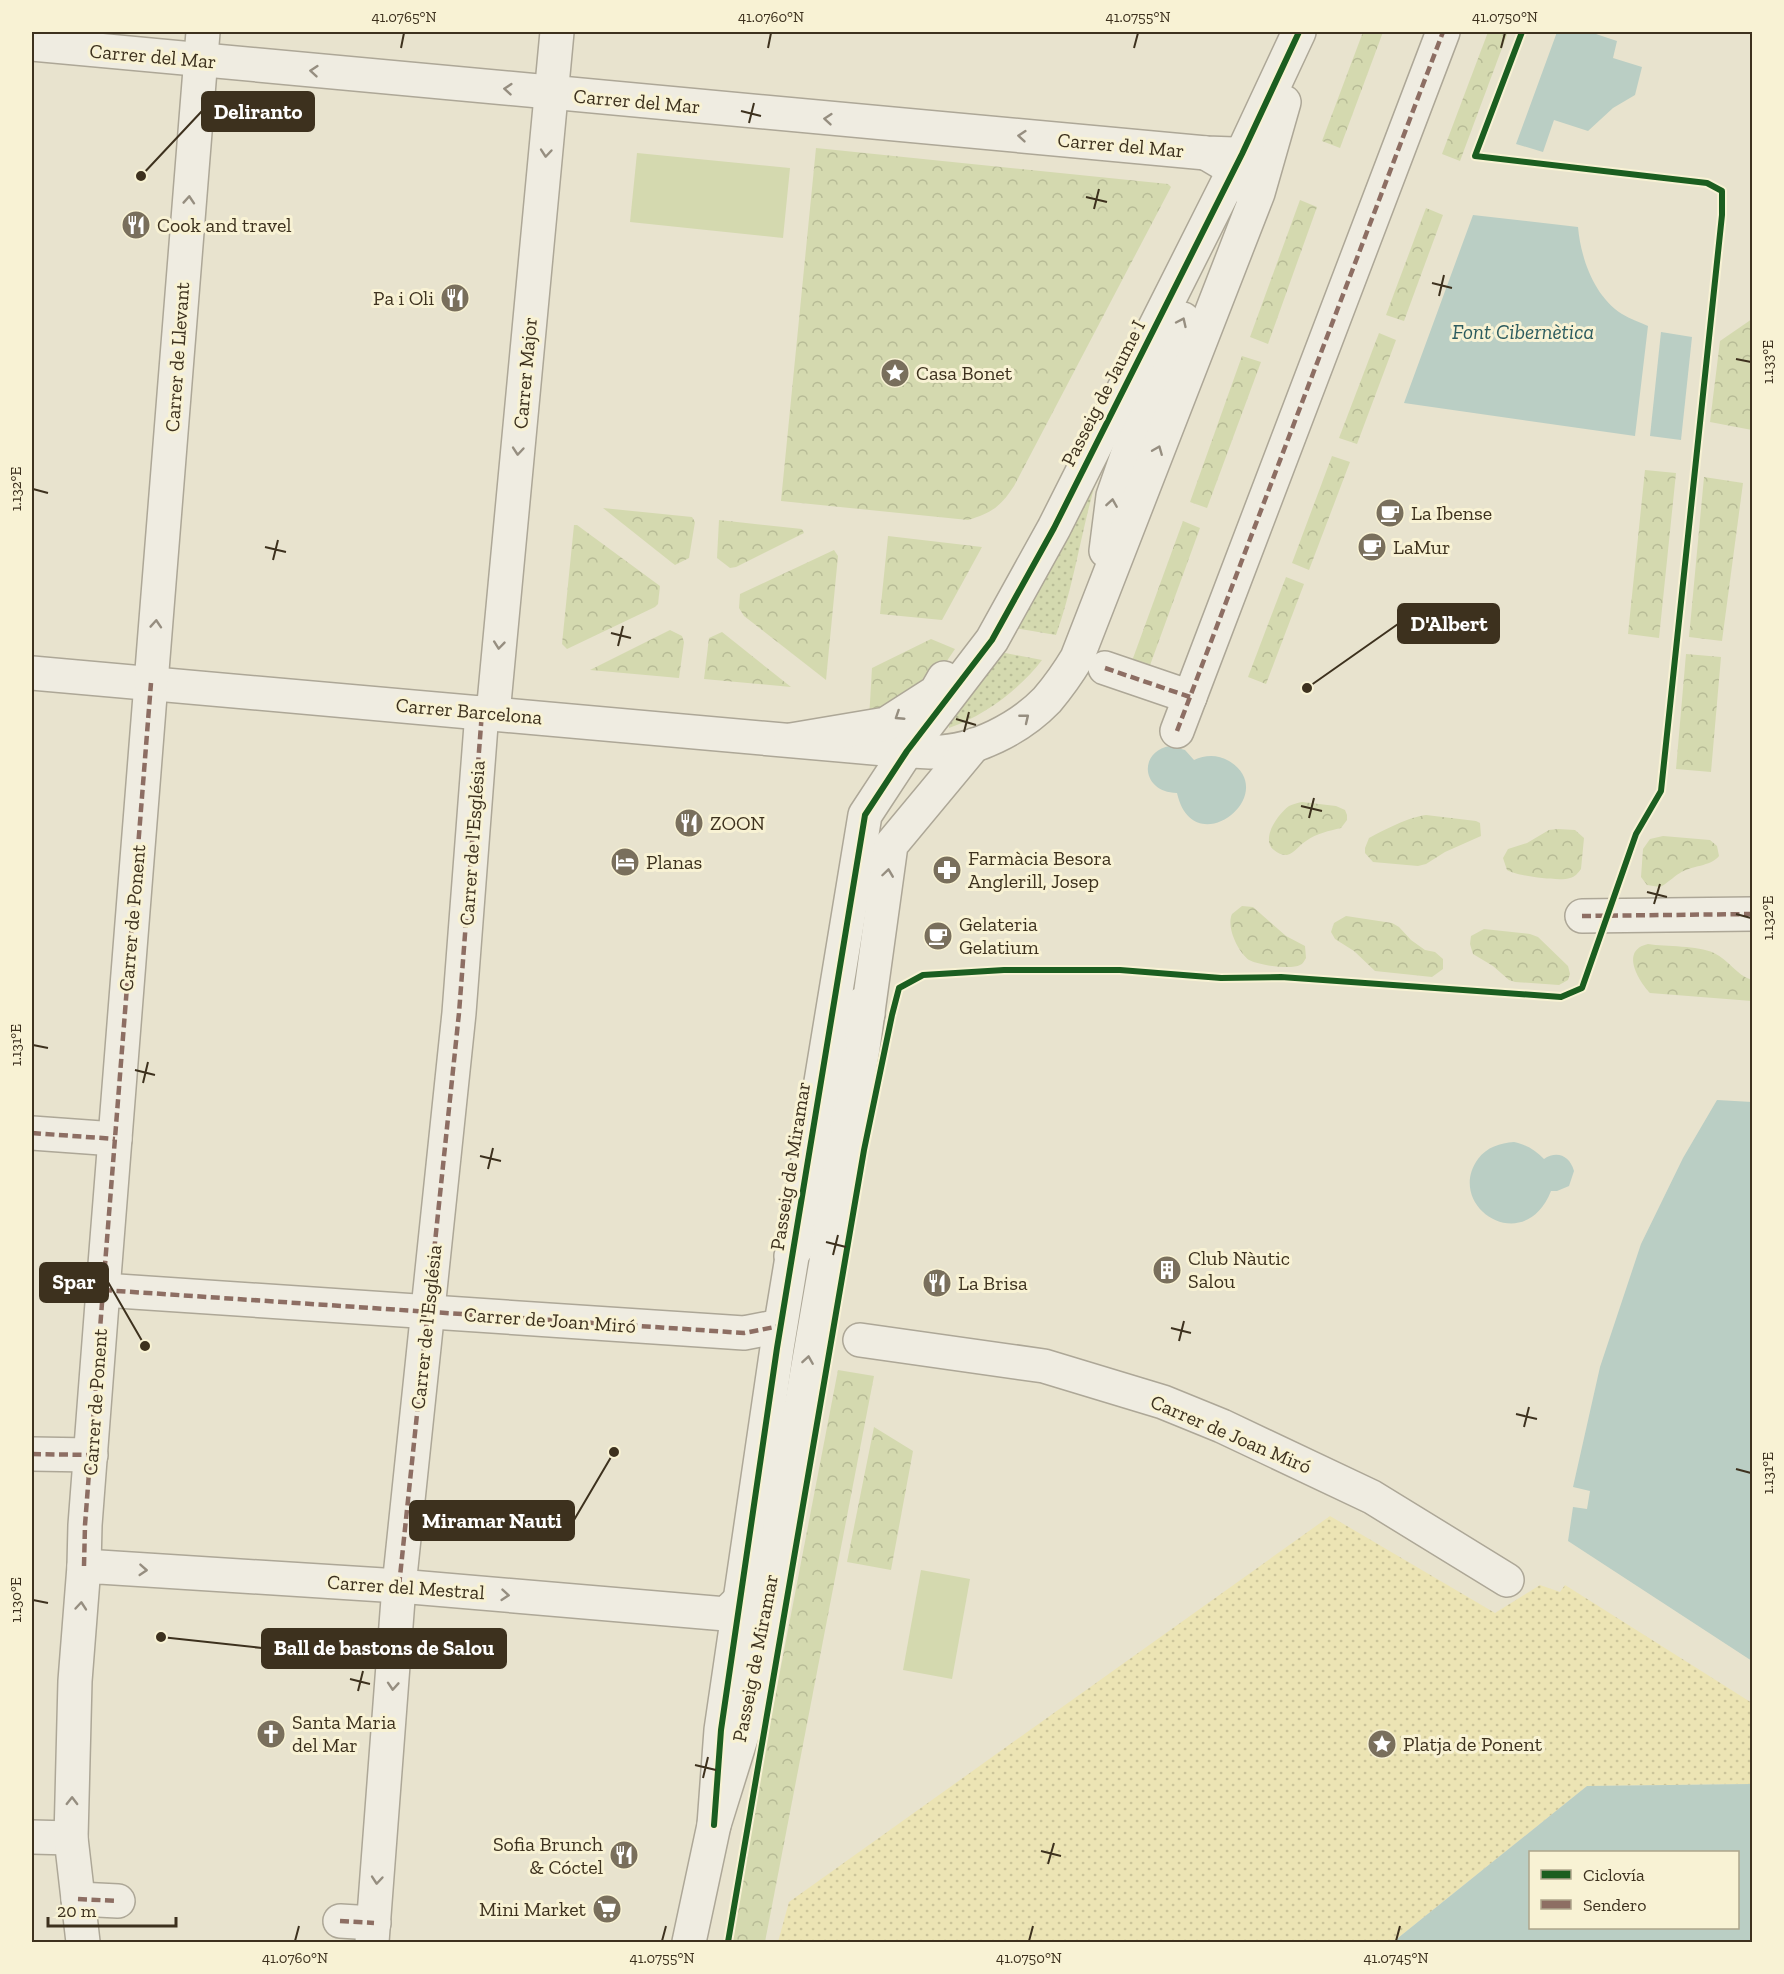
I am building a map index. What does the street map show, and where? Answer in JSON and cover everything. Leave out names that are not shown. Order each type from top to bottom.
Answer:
[{"type":"street","name":"Carrer Major","points":[[487,713],[557,32]]},
{"type":"street","name":"Passeig de Jaume I","points":[[907,751],[998,630],[1054,528],[1301,32]]},
{"type":"street","name":"Passeig de Jaume I","points":[[907,751],[937,752],[974,746],[1016,725],[1046,701],[1065,678],[1077,658],[1258,194],[1301,32]]},
{"type":"street","points":[[1177,731],[1443,32]]},
{"type":"street","name":"Carrer del Mar","points":[[32,44],[201,46],[552,94],[1206,153],[1234,170]]},
{"type":"street","name":"Carrer de Llevant","points":[[151,683],[201,46]]},
{"type":"street","name":"Passeig de Jaume I","points":[[1099,603],[1113,496],[1150,390],[1197,289],[1240,211],[1243,175],[1234,170]]},
{"type":"street","points":[[791,740],[886,724],[936,692],[1007,569],[1175,257],[1234,170]]},
{"type":"street","points":[[1105,668],[1190,697]]},
{"type":"street","name":"Carrer Barcelona","points":[[32,673],[907,751]]},
{"type":"street","name":"Carrer de Ponent","points":[[83,1942],[71,1838],[75,1681],[85,1525],[151,683]]},
{"type":"street","name":"Carrer de l'Església","points":[[373,1933],[399,1586],[459,1013],[487,713]]},
{"type":"street","name":"Passeig de Miramar","points":[[689,1942],[714,1824],[747,1719],[868,1014],[891,846],[974,746]]},
{"type":"street","name":"Passeig de Miramar","points":[[714,1824],[733,1607],[865,814],[907,751]]},
{"type":"street","name":"Passeig de Miramar","points":[[856,870],[868,920],[857,996],[868,1014]]},
{"type":"street","points":[[1582,915],[1752,914]]},
{"type":"street","name":"Passeig de Miramar","points":[[791,1256],[817,1219],[844,1045],[868,1014]]},
{"type":"street","points":[[32,1133],[115,1139]]},
{"type":"street","name":"Carrer de Joan Miró","points":[[103,1290],[744,1333],[780,1326]]},
{"type":"street","name":"Carrer de Joan Miró","points":[[860,1340],[1044,1365],[1163,1402],[1222,1426],[1372,1497],[1507,1580]]},
{"type":"street","name":"Passeig de Miramar","points":[[733,1607],[754,1586],[778,1440],[799,1418]]},
{"type":"street","points":[[32,1454],[91,1455]]},
{"type":"street","name":"Carrer del Mestral","points":[[84,1566],[733,1607]]},
{"type":"street","points":[[32,1837],[71,1838]]},
{"type":"street","points":[[78,1899],[118,1901]]},
{"type":"street","points":[[340,1921],[373,1933]]},
{"type":"green space","points":[[1363,32],[1383,32],[1340,148],[1322,141]]},
{"type":"green space","points":[[1488,32],[1508,32],[1460,161],[1442,154]]},
{"type":"green space","points":[[816,148],[1168,184],[1171,187],[1014,486],[1000,504],[983,515],[968,520],[781,501]]},
{"type":"green space","points":[[637,153],[790,168],[783,238],[630,222]]},
{"type":"green space","points":[[1300,200],[1317,207],[1268,344],[1250,337]]},
{"type":"green space","points":[[1426,208],[1443,215],[1404,321],[1386,315]]},
{"type":"green space","points":[[1752,319],[1752,430],[1710,422],[1720,341]]},
{"type":"green space","points":[[1379,333],[1396,340],[1357,444],[1339,438]]},
{"type":"green space","points":[[1242,356],[1261,362],[1207,508],[1190,502]]},
{"type":"green space","points":[[1332,456],[1350,462],[1309,570],[1292,563]]},
{"type":"green space","points":[[1645,470],[1676,473],[1659,638],[1628,634]]},
{"type":"green space","points":[[1704,477],[1743,483],[1722,641],[1689,637]]},
{"type":"green space","points":[[1096,481],[1068,597],[1056,635],[1008,627]]},
{"type":"green space","points":[[603,508],[692,517],[695,522],[689,558],[675,565]]},
{"type":"green space","points":[[719,520],[802,529],[804,533],[730,568],[717,558]]},
{"type":"green space","points":[[1183,521],[1200,528],[1149,668],[1132,661]]},
{"type":"green space","points":[[574,525],[660,586],[658,604],[655,607],[567,649],[562,644]]},
{"type":"green space","points":[[888,536],[982,547],[942,620],[880,614]]},
{"type":"green space","points":[[834,550],[838,556],[826,680],[744,616],[739,608],[740,594]]},
{"type":"green space","points":[[1286,577],[1304,584],[1266,684],[1248,677]]},
{"type":"green space","points":[[670,630],[682,636],[684,642],[679,678],[590,670]]},
{"type":"green space","points":[[722,632],[791,687],[704,679],[709,638]]},
{"type":"green space","points":[[931,639],[955,649],[936,677],[869,719],[872,668]]},
{"type":"green space","points":[[995,651],[1042,660],[1012,691],[988,709],[949,728],[949,725],[969,697]]},
{"type":"green space","points":[[1686,654],[1721,657],[1711,772],[1676,769]]},
{"type":"green space","points":[[1302,802],[1336,806],[1345,810],[1347,820],[1341,828],[1314,836],[1290,854],[1278,853],[1270,845],[1272,827],[1289,806]]},
{"type":"green space","points":[[1426,815],[1476,821],[1480,823],[1481,836],[1418,866],[1373,862],[1365,853],[1369,838],[1404,821]]},
{"type":"green space","points":[[1549,830],[1575,830],[1584,838],[1581,869],[1575,876],[1565,879],[1548,879],[1507,870],[1503,858],[1508,849],[1527,843]]},
{"type":"green space","points":[[1663,836],[1710,840],[1717,846],[1719,856],[1711,862],[1685,870],[1660,887],[1647,885],[1641,877],[1643,849],[1650,839]]},
{"type":"green space","points":[[1242,906],[1253,907],[1286,936],[1305,946],[1306,958],[1303,963],[1290,967],[1267,965],[1249,960],[1237,945],[1231,926],[1232,914]]},
{"type":"green space","points":[[1346,916],[1392,923],[1425,950],[1435,952],[1443,959],[1443,969],[1432,977],[1375,971],[1354,951],[1335,939],[1331,932],[1334,923]]},
{"type":"green space","points":[[1484,929],[1538,937],[1568,966],[1570,974],[1568,980],[1559,985],[1509,980],[1493,966],[1473,954],[1470,944],[1471,936]]},
{"type":"green space","points":[[1648,944],[1691,947],[1714,953],[1741,975],[1752,980],[1752,1001],[1650,993],[1637,973],[1633,959],[1640,947]]},
{"type":"green space","points":[[838,1370],[874,1376],[765,1942],[728,1942]]},
{"type":"green space","points":[[874,1427],[913,1451],[891,1570],[847,1562]]},
{"type":"green space","points":[[921,1570],[970,1579],[952,1679],[903,1670]]},
{"type":"sand","name":"Platja de Ponent","points":[[1330,1516],[1495,1613],[1540,1585],[1560,1592],[1565,1585],[1752,1703],[1752,1784],[1587,1786],[1393,1942],[778,1942],[789,1902]]},
{"type":"water","points":[[1557,32],[1590,32],[1617,41],[1613,58],[1642,67],[1635,95],[1613,108],[1588,131],[1554,120],[1543,152],[1516,144]]},
{"type":"water","name":"Font Cibernètica","points":[[1473,215],[1578,227],[1586,264],[1604,297],[1622,314],[1648,326],[1635,436],[1404,403]]},
{"type":"water","points":[[1661,332],[1692,337],[1681,440],[1650,436]]},
{"type":"water","points":[[1170,746],[1185,750],[1194,760],[1202,757],[1220,757],[1229,761],[1243,775],[1246,790],[1240,805],[1229,816],[1215,823],[1199,823],[1186,814],[1177,793],[1165,791],[1156,786],[1148,772],[1148,764],[1159,750]]},
{"type":"water","points":[[1717,1100],[1752,1102],[1752,1661],[1568,1541],[1573,1507],[1587,1509],[1590,1491],[1573,1487],[1600,1367],[1641,1244],[1683,1158]]},
{"type":"water","points":[[1514,1142],[1530,1148],[1544,1159],[1554,1155],[1562,1156],[1566,1158],[1574,1171],[1569,1186],[1551,1191],[1539,1211],[1523,1221],[1507,1223],[1492,1218],[1479,1208],[1471,1193],[1470,1177],[1478,1159],[1485,1151]]},
{"type":"water","points":[[1752,1784],[1752,1942],[1393,1942],[1587,1786]]},
{"type":"marked path","points":[[1177,731],[1443,32]]},
{"type":"marked path","points":[[1105,668],[1190,697]]},
{"type":"marked path","points":[[84,1566],[85,1525],[151,683]]},
{"type":"marked path","points":[[399,1586],[459,1013],[482,712]]},
{"type":"marked path","points":[[1582,916],[1752,914]]},
{"type":"marked path","points":[[32,1133],[115,1139]]},
{"type":"marked path","points":[[103,1290],[744,1333],[780,1326]]},
{"type":"marked path","points":[[32,1454],[91,1455]]},
{"type":"marked path","points":[[78,1899],[118,1901]]},
{"type":"marked path","points":[[340,1921],[374,1923]]},
{"type":"cycle path","points":[[714,1825],[721,1730],[777,1348],[865,815],[907,751],[992,640],[1054,528],[1242,154],[1299,32]]},
{"type":"cycle path","points":[[728,1942],[864,1150],[899,988],[923,975],[1004,970],[1120,970],[1221,978],[1281,977],[1561,997],[1582,988],[1636,834],[1661,791],[1722,215],[1722,191],[1707,183],[1475,156],[1522,32]]},
{"type":"place","name":"Deliranto","points":[[141,176]]},
{"type":"place","name":"Cook and travel","points":[[136,225]]},
{"type":"place","name":"Pa i Oli","points":[[455,298]]},
{"type":"place","name":"Casa Bonet","points":[[895,373]]},
{"type":"place","name":"La Ibense","points":[[1390,513]]},
{"type":"place","name":"LaMur","points":[[1372,547]]},
{"type":"place","name":"D'Albert","points":[[1307,688]]},
{"type":"place","name":"ZOON","points":[[689,823]]},
{"type":"place","name":"Planas","points":[[625,862]]},
{"type":"place","name":"Farmàcia Besora Anglerill, Josep","points":[[947,870]]},
{"type":"place","name":"Gelateria Gelatium","points":[[938,936]]},
{"type":"place","name":"Club Nàutic Salou","points":[[1167,1270]]},
{"type":"place","name":"La Brisa","points":[[937,1283]]},
{"type":"place","name":"Spar","points":[[145,1346]]},
{"type":"place","name":"Miramar Nauti","points":[[614,1452]]},
{"type":"place","name":"Ball de bastons de Salou","points":[[161,1637]]},
{"type":"place","name":"Santa Maria del Mar","points":[[271,1734]]},
{"type":"place","name":"Platja de Ponent","points":[[1382,1744]]},
{"type":"place","name":"Sofia Brunch & Cóctel","points":[[624,1855]]},
{"type":"place","name":"Mini Market","points":[[607,1909]]}]
